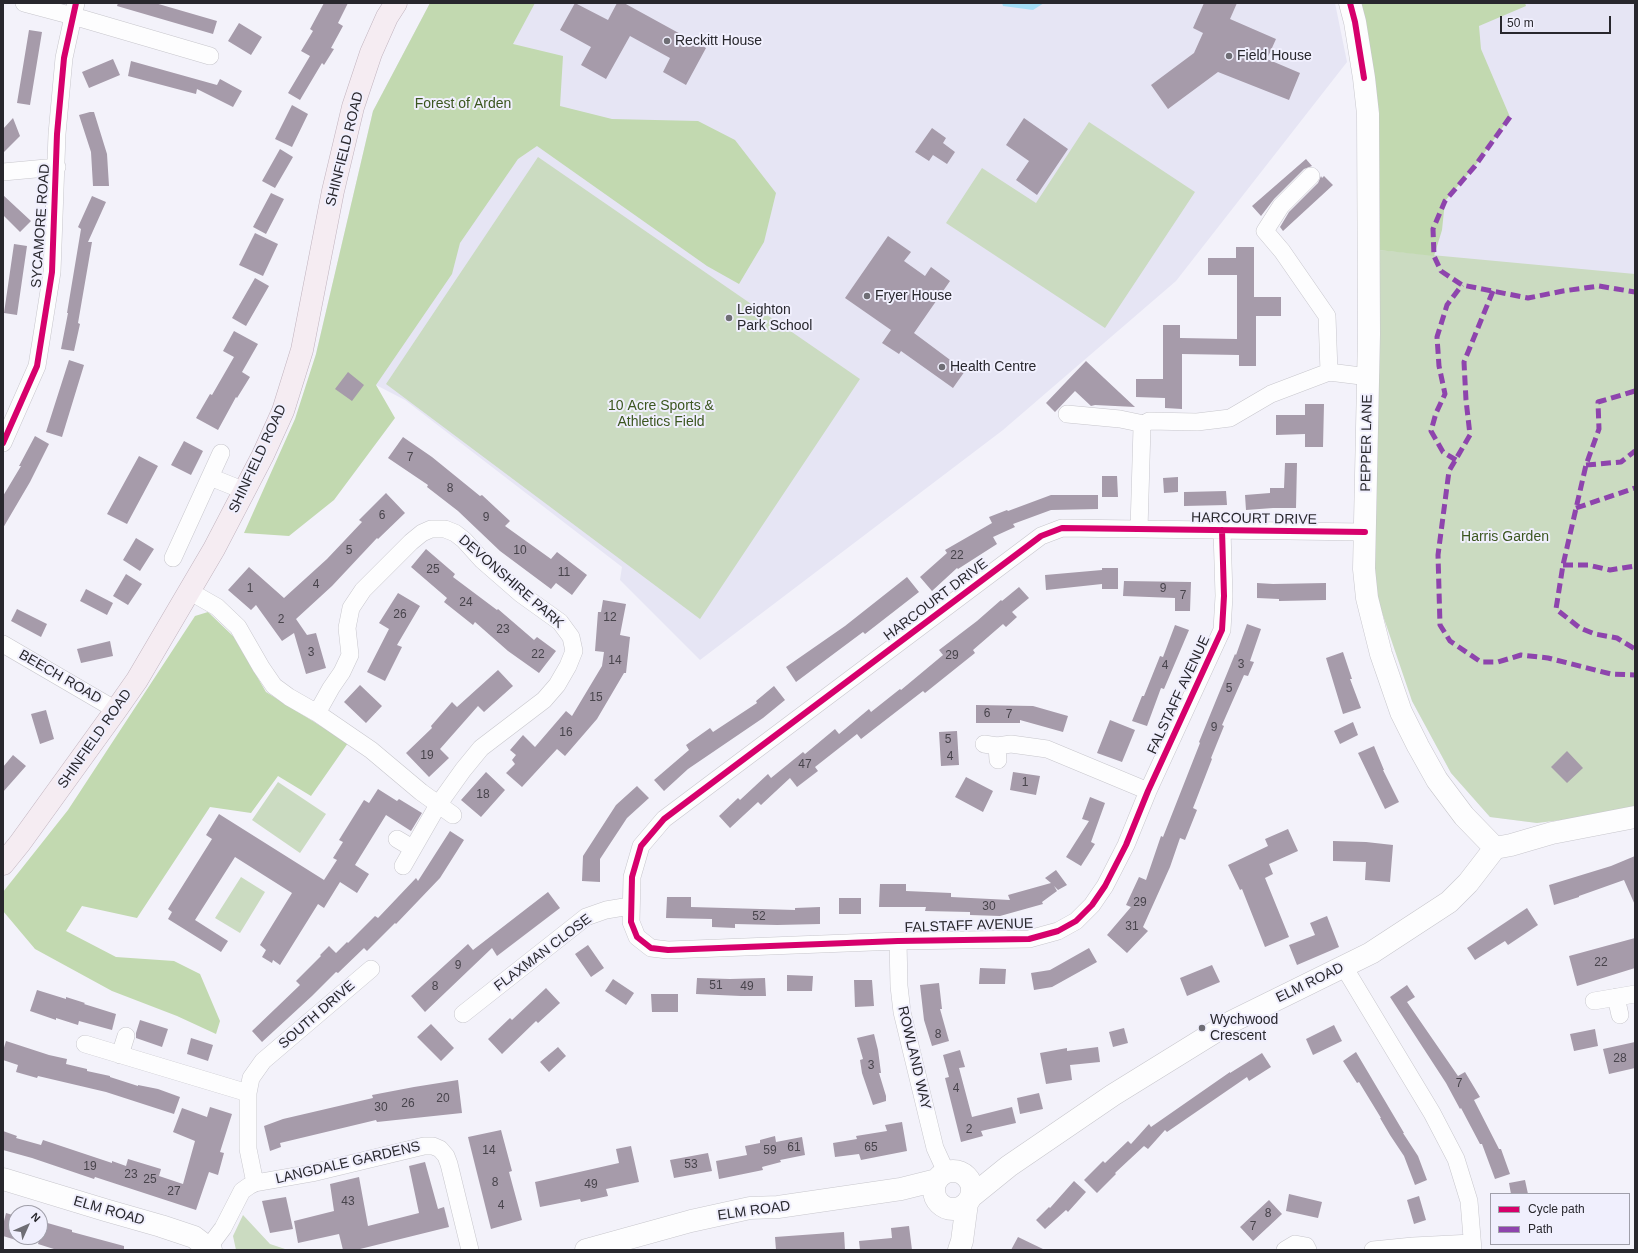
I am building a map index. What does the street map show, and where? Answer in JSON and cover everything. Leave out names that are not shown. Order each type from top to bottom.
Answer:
[{"type":"main road","name":"SHINFIELD ROAD","points":[[3,864],[20,843],[137,680],[214,549],[263,455],[283,411],[302,350],[333,191],[353,107],[371,53],[387,16],[396,3]]},
{"type":"main road","name":"PEPPER LANE","points":[[1350,3],[1360,51],[1368,114],[1368,376],[1364,569],[1367,598],[1381,654],[1401,712],[1437,780],[1464,816],[1495,848]]},
{"type":"main road","points":[[1495,848],[1552,833],[1635,817]]},
{"type":"main road","name":"ELM ROAD","points":[[970,1199],[1009,1166],[1113,1095],[1231,1022],[1371,953],[1449,902],[1468,883],[1495,848]]},
{"type":"main road","name":"ELM ROAD","points":[[586,1250],[691,1221],[750,1208],[778,1207],[901,1189],[946,1187],[1009,1166]]},
{"type":"main road","name":"ELM ROAD","points":[[3,1179],[194,1237],[209,1249]]},
{"type":"main road","points":[[946,1187],[972,1184],[959,1250]]},
{"type":"main road","points":[[946,1187],[958,1209],[970,1199]]},
{"type":"main road","points":[[946,1187],[955,1250]]},
{"type":"street","points":[[24,3],[74,9],[210,56]]},
{"type":"street","name":"SYCAMORE ROAD","points":[[3,443],[37,366],[52,272],[57,134],[64,58],[74,9]]},
{"type":"street","points":[[3,172],[57,167]]},
{"type":"street","points":[[1311,176],[1281,206],[1265,231],[1282,251],[1327,316],[1329,372]]},
{"type":"street","points":[[1139,529],[1142,427],[1144,424],[1149,421],[1197,422],[1230,418],[1271,394],[1329,372],[1368,376]]},
{"type":"street","points":[[1067,414],[1120,419],[1144,424]]},
{"type":"street","points":[[173,558],[221,453]]},
{"type":"street","points":[[210,477],[245,491]]},
{"type":"street","name":"HARCOURT DRIVE","points":[[630,906],[632,878],[642,846],[664,819],[1041,536],[1062,528],[1365,532]]},
{"type":"street","name":"DEVONSHIRE PARK","points":[[317,713],[342,672],[350,655],[347,628],[351,608],[363,590],[422,533],[431,529],[445,529],[455,533],[464,540],[482,560],[521,594],[560,622],[572,637],[574,651],[568,666],[557,685],[544,700],[481,748],[438,804],[403,866]]},
{"type":"street","name":"FALSTAFF AVENUE","points":[[630,906],[631,922],[637,937],[651,948],[668,950],[898,941],[1029,938],[1058,931],[1076,921],[1092,905],[1105,886],[1126,845],[1148,790],[1222,630],[1224,596],[1222,530]]},
{"type":"street","points":[[189,591],[217,607],[238,627],[261,667],[274,686],[371,750],[453,815]]},
{"type":"street","name":"BEECH ROAD","points":[[3,644],[116,710]]},
{"type":"street","points":[[993,750],[1011,744],[1046,749],[1148,790]]},
{"type":"street","points":[[397,839],[412,848]]},
{"type":"street","name":"FLAXMAN CLOSE","points":[[463,1014],[586,917],[606,910],[630,906]]},
{"type":"street","name":"ROWLAND WAY","points":[[898,941],[899,986],[902,1012],[946,1187]]},
{"type":"street","points":[[1344,967],[1432,1113],[1456,1159],[1469,1201],[1473,1246],[1413,1246],[1373,1250]]},
{"type":"street","name":"SOUTH DRIVE","points":[[255,1183],[248,1149],[248,1093],[251,1078],[263,1061],[371,969]]},
{"type":"street","points":[[1594,1001],[1635,994]]},
{"type":"street","points":[[1616,997],[1620,1015]]},
{"type":"street","points":[[120,1055],[126,1036]]},
{"type":"street","points":[[85,1044],[248,1093]]},
{"type":"street","name":"LANGDALE GARDENS","points":[[209,1249],[223,1228],[242,1191],[248,1186],[255,1183],[312,1173],[424,1146],[433,1146],[440,1149],[450,1164],[470,1250]]},
{"type":"street","points":[[1284,1250],[1295,1244],[1306,1246],[1308,1250]]},
{"type":"shaded area","name":"Leighton Park School","points":[[430,3],[1335,3],[1347,62],[1176,281],[1003,430],[700,660],[620,580],[622,567],[405,400],[316,354],[373,111]]},
{"type":"shaded area","name":"Harris Garden","points":[[1359,3],[1635,3],[1635,806],[1537,823],[1490,817],[1451,773],[1412,701]]},
{"type":"green space","name":"Forest of Arden","points":[[430,3],[535,3],[513,44],[563,56],[560,106],[612,119],[698,121],[735,140],[776,193],[764,242],[739,284],[707,266],[537,146],[518,159],[460,243],[452,274],[376,385],[395,418],[334,500],[289,536],[244,533],[295,419],[316,354],[373,111]]},
{"type":"green space","points":[[1359,3],[1525,3],[1526,6],[1479,26],[1481,49],[1510,117],[1475,166],[1445,201],[1442,230],[1434,256],[1378,250]]},
{"type":"green space","points":[[1089,122],[1195,192],[1105,328],[946,223],[982,168],[1036,203]]},
{"type":"green space","name":"10 Acre Sports & Athletics Field","points":[[538,157],[860,379],[700,619],[386,384]]},
{"type":"green space","name":"Harris Garden","points":[[1378,250],[1635,274],[1635,806],[1586,817],[1537,823],[1490,817],[1451,773],[1412,701],[1376,595],[1374,536]]},
{"type":"green space","points":[[208,612],[234,637],[266,692],[348,743],[311,796],[278,776],[251,813],[210,807],[137,918],[82,906],[66,931],[116,957],[174,961],[200,974],[220,1021],[216,1034],[177,1016],[112,991],[35,949],[3,911],[3,892],[68,810],[195,616]]},
{"type":"green space","points":[[278,782],[326,814],[300,853],[252,820]]},
{"type":"green space","points":[[241,877],[265,892],[240,933],[215,918]]},
{"type":"green space","points":[[243,1215],[270,1244],[288,1250],[236,1250],[233,1236]]},
{"type":"water","points":[[1002,3],[1044,3],[1033,10],[1003,6]]},
{"type":"building","points":[[118,3],[155,3],[217,21],[213,34],[117,6]]},
{"type":"building","points":[[324,3],[348,3],[338,23],[343,26],[331,48],[334,49],[324,65],[322,63],[300,100],[288,93],[310,56],[301,51],[313,31],[310,29]]},
{"type":"building","name":"Reckitt House","points":[[575,3],[608,20],[617,3],[624,3],[706,48],[686,85],[663,72],[670,58],[630,36],[606,79],[581,65],[591,47],[560,30]]},
{"type":"building","name":"Field House","points":[[1204,3],[1237,3],[1230,19],[1276,39],[1267,59],[1300,73],[1289,100],[1218,72],[1168,109],[1151,85],[1194,53],[1203,33],[1193,28]]},
{"type":"building","points":[[239,23],[262,37],[251,55],[228,41]]},
{"type":"building","points":[[29,30],[42,32],[30,105],[17,103]]},
{"type":"building","points":[[113,59],[120,75],[89,88],[82,72]]},
{"type":"building","points":[[131,61],[217,85],[220,79],[242,91],[233,107],[197,89],[196,94],[128,76]]},
{"type":"building","points":[[292,105],[308,114],[292,147],[275,139]]},
{"type":"building","points":[[94,112],[107,154],[109,186],[93,186],[91,152],[79,115]]},
{"type":"building","points":[[13,118],[20,136],[3,153],[3,129]]},
{"type":"building","points":[[1024,118],[1068,149],[1037,195],[1016,180],[1029,161],[1006,145]]},
{"type":"building","points":[[932,128],[946,138],[943,143],[955,152],[947,164],[933,155],[929,161],[915,152]]},
{"type":"building","points":[[280,149],[293,157],[275,188],[262,181]]},
{"type":"building","points":[[1306,159],[1312,166],[1304,169],[1274,199],[1261,216],[1252,206]]},
{"type":"building","points":[[1321,176],[1322,178],[1324,176],[1333,185],[1283,231],[1280,227],[1289,212],[1318,183]]},
{"type":"building","points":[[271,193],[284,199],[266,234],[253,227]]},
{"type":"building","points":[[3,195],[31,221],[20,232],[3,215]]},
{"type":"building","points":[[92,196],[106,202],[88,242],[92,242],[78,323],[80,324],[74,351],[61,349],[81,229],[78,227]]},
{"type":"building","points":[[255,233],[278,244],[263,276],[239,265]]},
{"type":"building","name":"Fryer House","points":[[888,236],[911,252],[904,261],[925,276],[931,267],[950,281],[914,333],[965,371],[953,388],[901,351],[899,354],[882,343],[891,330],[845,298]]},
{"type":"building","points":[[14,244],[27,246],[17,315],[4,313]]},
{"type":"building","points":[[1236,247],[1254,247],[1254,297],[1281,297],[1281,316],[1256,316],[1256,366],[1239,366],[1239,355],[1182,354],[1182,409],[1165,408],[1165,398],[1136,397],[1136,379],[1163,379],[1163,325],[1180,325],[1180,338],[1237,339],[1237,275],[1208,275],[1208,258],[1236,258]]},
{"type":"building","points":[[255,278],[269,286],[246,326],[232,318]]},
{"type":"building","points":[[234,331],[258,344],[242,372],[250,377],[237,398],[236,397],[218,430],[196,418],[210,394],[212,395],[234,357],[223,351]]},
{"type":"building","points":[[69,360],[84,365],[62,437],[46,432]]},
{"type":"building","points":[[1086,361],[1135,407],[1091,406],[1075,391],[1055,412],[1046,403]]},
{"type":"building","points":[[348,372],[364,385],[352,401],[335,389]]},
{"type":"building","points":[[1305,404],[1324,404],[1323,447],[1305,447],[1305,434],[1276,435],[1276,415],[1305,415]]},
{"type":"building","points":[[35,436],[49,444],[30,482],[3,528],[3,496],[21,466],[19,466]]},
{"type":"building","points":[[403,437],[432,457],[480,496],[482,495],[510,521],[505,526],[551,559],[557,552],[587,575],[572,595],[556,583],[551,589],[500,551],[458,511],[427,487],[428,485],[388,458]]},
{"type":"building","points":[[184,441],[203,451],[191,475],[171,465]]},
{"type":"building","points":[[139,456],[158,466],[127,524],[107,514]]},
{"type":"building","points":[[1285,463],[1297,463],[1296,508],[1246,510],[1245,495],[1270,493],[1270,488],[1284,488]]},
{"type":"building","points":[[1102,476],[1117,476],[1118,497],[1102,497]]},
{"type":"building","points":[[1178,477],[1178,492],[1164,493],[1163,478]]},
{"type":"building","points":[[1226,491],[1227,505],[1184,506],[1184,492]]},
{"type":"building","points":[[386,493],[405,513],[378,539],[377,538],[332,586],[296,619],[307,635],[316,633],[326,668],[306,674],[294,633],[282,641],[256,605],[251,610],[228,590],[249,567],[284,598],[327,559],[362,522],[359,520]]},
{"type":"building","points":[[1051,495],[1098,495],[1098,509],[1051,510],[1013,524],[1015,527],[993,537],[997,544],[958,569],[957,568],[932,591],[920,577],[947,553],[945,550],[992,523],[989,517]]},
{"type":"building","points":[[136,538],[154,549],[140,571],[123,560]]},
{"type":"building","points":[[426,549],[455,574],[453,577],[497,610],[498,609],[534,640],[537,637],[556,651],[539,673],[508,651],[475,622],[473,625],[444,602],[447,598],[411,567]]},
{"type":"building","points":[[1102,568],[1118,568],[1118,589],[1102,589],[1102,584],[1046,590],[1045,575],[1102,570]]},
{"type":"building","points":[[126,574],[142,584],[128,605],[113,596]]},
{"type":"building","points":[[907,577],[919,592],[865,634],[863,632],[796,682],[786,667],[845,626]]},
{"type":"building","points":[[1124,581],[1191,582],[1190,611],[1175,611],[1175,598],[1123,596]]},
{"type":"building","points":[[1257,583],[1326,583],[1326,600],[1279,601],[1279,599],[1257,598]]},
{"type":"building","points":[[1019,587],[1029,598],[1012,612],[1017,617],[1006,627],[1003,624],[973,650],[975,653],[925,693],[923,691],[861,739],[857,734],[815,767],[818,771],[797,787],[790,778],[761,805],[758,802],[730,828],[719,816],[738,798],[740,800],[768,774],[771,778],[803,752],[805,754],[835,729],[839,734],[869,709],[871,712],[900,689],[901,690],[943,655],[939,650]]},
{"type":"building","points":[[86,589],[113,603],[107,615],[80,601]]},
{"type":"building","points":[[398,593],[420,606],[397,645],[402,647],[385,681],[367,672],[389,629],[379,623]]},
{"type":"building","points":[[603,600],[626,604],[620,635],[630,637],[626,673],[624,673],[597,719],[565,756],[557,749],[522,787],[506,773],[515,764],[512,760],[516,755],[510,750],[523,735],[535,747],[566,711],[572,716],[602,666],[604,652],[595,651],[598,612],[601,612]]},
{"type":"building","points":[[17,609],[47,624],[41,637],[11,621]]},
{"type":"building","points":[[1247,624],[1261,629],[1250,661],[1254,662],[1248,676],[1244,675],[1222,725],[1224,726],[1193,808],[1197,810],[1185,840],[1180,838],[1170,867],[1143,927],[1148,931],[1127,953],[1107,935],[1131,907],[1126,905],[1139,877],[1146,880],[1161,836],[1163,837],[1200,743],[1199,742],[1235,654],[1236,655]]},
{"type":"building","points":[[1175,625],[1189,630],[1164,689],[1161,688],[1147,726],[1132,721],[1160,656],[1163,657]]},
{"type":"building","points":[[110,641],[113,656],[81,663],[77,649]]},
{"type":"building","points":[[1343,652],[1352,679],[1350,679],[1361,708],[1343,714],[1326,658]]},
{"type":"building","points":[[498,670],[513,686],[484,712],[478,706],[440,749],[449,758],[429,777],[406,753],[432,728],[431,726],[452,702],[457,707]]},
{"type":"building","points":[[360,685],[382,706],[366,723],[344,702]]},
{"type":"building","points":[[774,686],[785,700],[763,718],[688,769],[664,791],[654,780],[689,750],[686,745],[710,728],[713,732],[757,703],[756,701]]},
{"type":"building","points":[[976,705],[1033,706],[1068,716],[1063,732],[1020,720],[1020,723],[976,723]]},
{"type":"building","points":[[46,710],[54,739],[40,744],[31,714]]},
{"type":"building","points":[[1110,720],[1135,730],[1122,762],[1097,753]]},
{"type":"building","points":[[1353,722],[1358,735],[1340,744],[1334,731]]},
{"type":"building","points":[[957,731],[959,765],[941,766],[939,732]]},
{"type":"building","points":[[1374,746],[1383,770],[1399,802],[1385,809],[1358,753]]},
{"type":"building","points":[[1567,751],[1583,768],[1567,783],[1551,767]]},
{"type":"building","points":[[13,755],[26,766],[3,792],[3,767]]},
{"type":"building","points":[[486,772],[505,790],[481,817],[461,800]]},
{"type":"building","points":[[1013,772],[1040,776],[1036,795],[1010,790]]},
{"type":"building","points":[[966,777],[993,791],[983,812],[955,797]]},
{"type":"building","points":[[637,786],[649,798],[627,818],[600,859],[600,882],[582,881],[583,856],[616,805]]},
{"type":"building","points":[[378,789],[397,801],[399,799],[422,813],[411,831],[386,815],[355,865],[369,874],[357,893],[340,882],[324,908],[318,904],[280,965],[273,960],[272,963],[262,957],[266,950],[260,945],[292,893],[235,857],[195,920],[228,941],[221,952],[168,919],[172,912],[168,909],[212,839],[206,835],[219,814],[324,880],[337,860],[333,858],[343,842],[339,840],[364,800],[369,803]]},
{"type":"building","points":[[1090,797],[1105,803],[1091,842],[1095,844],[1081,866],[1066,857],[1089,821],[1082,819]]},
{"type":"building","points":[[1288,829],[1298,851],[1269,864],[1273,874],[1265,878],[1289,937],[1265,947],[1242,889],[1240,890],[1228,865],[1268,846],[1265,839]]},
{"type":"building","points":[[450,831],[464,840],[440,878],[396,924],[395,923],[367,951],[364,948],[338,973],[336,972],[262,1042],[252,1031],[300,985],[296,981],[329,946],[336,953],[375,916],[378,918],[416,878],[418,881]]},
{"type":"building","points":[[1333,841],[1393,845],[1390,882],[1365,880],[1366,862],[1333,861]]},
{"type":"building","points":[[1635,856],[1635,905],[1624,880],[1554,905],[1549,885],[1611,866]]},
{"type":"building","points":[[1056,870],[1067,885],[1058,890],[1054,886],[1057,891],[1042,902],[1043,904],[1000,916],[970,915],[970,912],[925,911],[926,907],[879,907],[880,884],[906,884],[906,891],[951,893],[951,897],[1010,900],[1008,895],[1051,883],[1045,878]]},
{"type":"building","points":[[548,892],[560,908],[497,956],[492,948],[425,1012],[411,996],[468,944],[473,950]]},
{"type":"building","points":[[667,897],[691,897],[691,907],[795,910],[795,908],[820,907],[820,924],[735,924],[735,928],[712,927],[712,919],[666,918]]},
{"type":"building","points":[[839,898],[861,898],[861,914],[839,914]]},
{"type":"building","points":[[1527,908],[1538,925],[1508,945],[1505,941],[1475,960],[1467,948]]},
{"type":"building","points":[[1327,916],[1339,947],[1297,965],[1289,945],[1315,935],[1310,923]]},
{"type":"building","points":[[1635,938],[1635,968],[1577,986],[1569,956]]},
{"type":"building","points":[[588,945],[604,968],[591,977],[575,954]]},
{"type":"building","points":[[1089,948],[1097,962],[1052,987],[1034,990],[1031,973],[1050,970]]},
{"type":"building","points":[[1212,965],[1220,982],[1187,996],[1180,978]]},
{"type":"building","points":[[980,968],[1006,969],[1005,984],[979,984]]},
{"type":"building","points":[[787,975],[813,976],[812,991],[787,991]]},
{"type":"building","points":[[697,978],[765,978],[766,996],[696,994]]},
{"type":"building","points":[[613,979],[634,993],[626,1005],[605,991]]},
{"type":"building","points":[[854,980],[872,980],[874,1006],[855,1007]]},
{"type":"building","points":[[939,983],[942,1009],[940,1009],[949,1041],[932,1046],[924,1020],[920,985]]},
{"type":"building","points":[[1407,985],[1415,997],[1407,1002],[1458,1076],[1465,1072],[1480,1097],[1474,1100],[1499,1149],[1501,1149],[1510,1174],[1495,1179],[1482,1144],[1480,1144],[1446,1083],[1390,997]]},
{"type":"building","points":[[546,988],[560,1003],[538,1023],[536,1021],[502,1054],[488,1039],[510,1018],[512,1020]]},
{"type":"building","points":[[37,990],[66,999],[66,997],[116,1014],[112,1030],[79,1021],[78,1025],[56,1018],[56,1020],[30,1011]]},
{"type":"building","points":[[651,994],[678,994],[678,1012],[652,1012]]},
{"type":"building","points":[[140,1020],[168,1029],[162,1047],[136,1038]]},
{"type":"building","points":[[431,1024],[454,1048],[441,1061],[417,1037]]},
{"type":"building","points":[[1334,1025],[1342,1041],[1313,1055],[1306,1039]]},
{"type":"building","points":[[1124,1028],[1128,1043],[1113,1047],[1109,1032]]},
{"type":"building","points":[[1595,1029],[1598,1046],[1574,1051],[1570,1034]]},
{"type":"building","points":[[874,1034],[881,1073],[879,1073],[886,1096],[886,1101],[873,1105],[862,1073],[860,1060],[863,1059],[857,1038]]},
{"type":"building","points":[[191,1038],[213,1045],[208,1061],[187,1054]]},
{"type":"building","points":[[6,1041],[49,1055],[67,1059],[66,1064],[87,1069],[87,1071],[110,1076],[138,1086],[158,1089],[180,1097],[174,1114],[106,1092],[38,1076],[37,1078],[16,1072],[18,1065],[3,1060],[3,1051]]},
{"type":"building","points":[[1635,1042],[1635,1068],[1609,1074],[1603,1049]]},
{"type":"building","points":[[558,1047],[566,1056],[549,1072],[540,1062]]},
{"type":"building","points":[[1098,1047],[1100,1062],[1070,1065],[1072,1080],[1046,1084],[1040,1053],[1067,1048],[1067,1051]]},
{"type":"building","points":[[960,1050],[965,1067],[959,1068],[972,1117],[1012,1107],[1016,1123],[981,1131],[983,1136],[961,1142],[945,1078],[949,1077],[943,1055]]},
{"type":"building","points":[[1356,1052],[1418,1156],[1427,1180],[1415,1185],[1404,1156],[1359,1082],[1357,1083],[1343,1061]]},
{"type":"building","points":[[1262,1053],[1271,1067],[1249,1081],[1247,1077],[1167,1132],[1165,1130],[1148,1149],[1144,1146],[1115,1173],[1116,1174],[1097,1193],[1084,1180],[1103,1161],[1105,1163],[1128,1141],[1131,1144],[1149,1124],[1151,1127],[1230,1072]]},
{"type":"building","points":[[458,1080],[462,1113],[377,1122],[376,1120],[280,1143],[281,1147],[270,1151],[264,1126],[283,1119],[373,1098],[372,1095]]},
{"type":"building","points":[[1039,1093],[1043,1109],[1020,1114],[1017,1098]]},
{"type":"building","points":[[210,1107],[232,1114],[220,1152],[224,1153],[218,1175],[209,1172],[196,1210],[95,1177],[94,1179],[3,1150],[3,1131],[17,1136],[16,1138],[41,1145],[43,1140],[112,1163],[112,1161],[126,1166],[128,1159],[161,1169],[159,1176],[183,1184],[195,1141],[173,1132],[182,1108],[207,1117]]},
{"type":"building","points":[[902,1122],[907,1151],[861,1160],[859,1154],[835,1157],[833,1143],[857,1139],[856,1136],[887,1131],[885,1125]]},
{"type":"building","points":[[501,1130],[512,1171],[509,1172],[522,1220],[491,1229],[468,1137]]},
{"type":"building","points":[[775,1136],[776,1142],[802,1137],[805,1155],[780,1160],[781,1162],[762,1167],[763,1170],[719,1179],[716,1161],[747,1155],[745,1146],[760,1143],[760,1140]]},
{"type":"building","points":[[631,1146],[639,1182],[606,1189],[608,1196],[581,1202],[580,1199],[540,1207],[535,1182],[619,1163],[616,1149]]},
{"type":"building","points":[[708,1153],[712,1171],[674,1178],[670,1160]]},
{"type":"building","points":[[425,1162],[438,1209],[444,1207],[449,1227],[356,1250],[343,1250],[339,1234],[298,1243],[294,1221],[334,1211],[330,1184],[359,1177],[368,1226],[419,1213],[409,1166]]},
{"type":"building","points":[[1525,1180],[1528,1193],[1511,1193],[1509,1183]]},
{"type":"building","points":[[1074,1181],[1086,1192],[1068,1212],[1066,1210],[1045,1229],[1036,1220],[1049,1207],[1050,1208]]},
{"type":"building","points":[[1289,1194],[1322,1202],[1318,1218],[1286,1211]]},
{"type":"building","points":[[1419,1196],[1426,1220],[1414,1224],[1407,1200]]},
{"type":"building","points":[[286,1197],[293,1229],[270,1233],[262,1201]]},
{"type":"building","points":[[1269,1200],[1282,1214],[1253,1241],[1240,1227]]},
{"type":"building","points":[[6,1213],[8,1214],[8,1238],[3,1236],[3,1225]]},
{"type":"building","points":[[48,1223],[72,1230],[72,1232],[124,1246],[124,1250],[57,1250],[41,1245],[48,1245]]},
{"type":"building","points":[[909,1226],[912,1250],[860,1250],[859,1241],[892,1238],[891,1228]]},
{"type":"building","points":[[844,1232],[845,1250],[776,1250],[775,1237]]},
{"type":"building","points":[[1018,1237],[1045,1250],[1011,1250]]},
{"type":"marked path","points":[[1510,117],[1475,166],[1445,201],[1433,229],[1434,256],[1441,271],[1462,285],[1528,298],[1599,286],[1635,292]]},
{"type":"marked path","points":[[1456,460],[1443,452],[1431,431],[1436,413],[1445,394],[1439,366],[1437,337],[1447,305],[1462,285]]},
{"type":"marked path","points":[[1493,291],[1464,362],[1470,435],[1449,471],[1438,555],[1440,625],[1450,641],[1481,662],[1498,662],[1521,655],[1548,658],[1611,674],[1635,675]]},
{"type":"marked path","points":[[1635,391],[1598,402],[1599,429],[1586,465],[1563,565],[1556,609],[1580,628],[1595,634],[1617,638],[1635,649]]},
{"type":"marked path","points":[[1586,465],[1621,462],[1635,451]]},
{"type":"marked path","points":[[1576,508],[1635,488]]},
{"type":"marked path","points":[[1563,565],[1588,565],[1610,570],[1635,566]]},
{"type":"cycle path","points":[[3,443],[37,366],[52,272],[57,134],[64,58],[76,3]]},
{"type":"cycle path","points":[[1350,3],[1355,22],[1364,78]]},
{"type":"cycle path","points":[[1222,530],[1224,596],[1222,630],[1148,791],[1126,845],[1105,886],[1092,905],[1076,921],[1058,931],[1029,939],[898,941],[668,950],[651,948],[637,937],[631,922],[632,877],[641,846],[664,819],[1041,536],[1062,528],[1365,532]]},
{"type":"place","name":"Reckitt House","points":[[667,41]]},
{"type":"place","name":"Field House","points":[[1229,56]]},
{"type":"place","name":"Fryer House","points":[[867,296]]},
{"type":"place","name":"Leighton Park School","points":[[729,318]]},
{"type":"place","name":"Health Centre","points":[[942,367]]},
{"type":"place","name":"Wychwood Crescent","points":[[1202,1028]]}]
